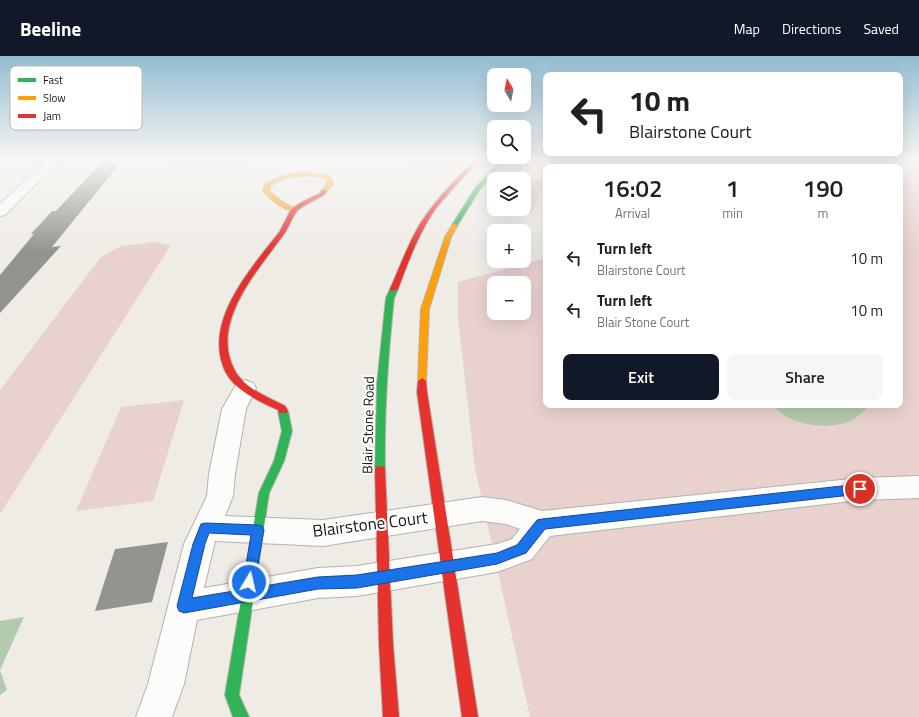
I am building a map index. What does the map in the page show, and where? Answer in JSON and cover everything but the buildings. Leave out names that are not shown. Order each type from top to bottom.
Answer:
[{"type":"main road","points":[[266,191],[272,197],[294,210]]},
{"type":"main road","points":[[241,717],[232,695],[247,594],[264,493],[279,460],[287,431],[282,408],[245,388],[231,372],[226,363],[223,348],[224,331],[231,308],[242,288],[290,222],[294,210],[322,194],[325,191]]},
{"type":"main road","name":"Blair Stone Road","points":[[391,717],[386,644],[379,428],[383,357],[390,298],[410,250],[427,217],[447,191]]},
{"type":"main road","points":[[470,717],[422,392],[425,309],[448,237],[476,191]]},
{"type":"street","points":[[0,212],[22,191]]},
{"type":"street","points":[[154,717],[166,684],[199,544],[220,496],[222,474],[234,409],[245,388]]},
{"type":"street","points":[[184,606],[318,583],[357,581],[497,558],[522,549],[542,524],[860,489],[919,487]]},
{"type":"street","name":"Blairstone Court","points":[[206,528],[323,534],[382,523],[482,508],[506,512],[542,524]]},
{"type":"shaded area","points":[[531,191],[542,191],[531,213]]},
{"type":"shaded area","points":[[903,191],[919,191],[919,717],[530,717],[475,468],[458,317],[458,282],[509,268],[531,268],[531,262],[543,259],[543,408],[903,408]]},
{"type":"shaded area","points":[[153,242],[171,245],[0,514],[0,390],[101,257],[122,246]]},
{"type":"shaded area","points":[[184,400],[153,501],[76,511],[121,407]]},
{"type":"shaded area","points":[[777,408],[867,408],[852,420],[822,426],[799,422],[780,412]]},
{"type":"shaded area","points":[[24,617],[0,670],[0,621]]},
{"type":"shaded area","points":[[0,670],[7,690],[0,695]]},
{"type":"traffic: fast","points":[[455,225],[476,191]]},
{"type":"traffic: fast","points":[[380,470],[380,405],[383,363],[390,298],[394,289]]},
{"type":"traffic: fast","points":[[241,717],[232,695],[264,493],[279,461],[287,431],[283,411]]},
{"type":"traffic: slow","points":[[266,191],[282,204],[294,210]]},
{"type":"traffic: slow","points":[[422,381],[425,309],[448,237],[455,225]]},
{"type":"traffic: jam","points":[[283,411],[282,408],[261,397],[240,383],[230,371],[224,356],[223,341],[231,309],[239,294],[257,265],[285,227],[294,210],[322,194],[324,191]]},
{"type":"traffic: jam","points":[[394,289],[413,242],[433,208],[448,191]]},
{"type":"traffic: jam","points":[[422,381],[422,392],[470,717]]},
{"type":"traffic: jam","points":[[380,470],[386,644],[391,717]]},
{"type":"route","points":[[249,582],[258,530],[206,528],[199,544],[184,606],[318,583],[357,581],[497,558],[522,549],[542,524],[860,489]]}]
